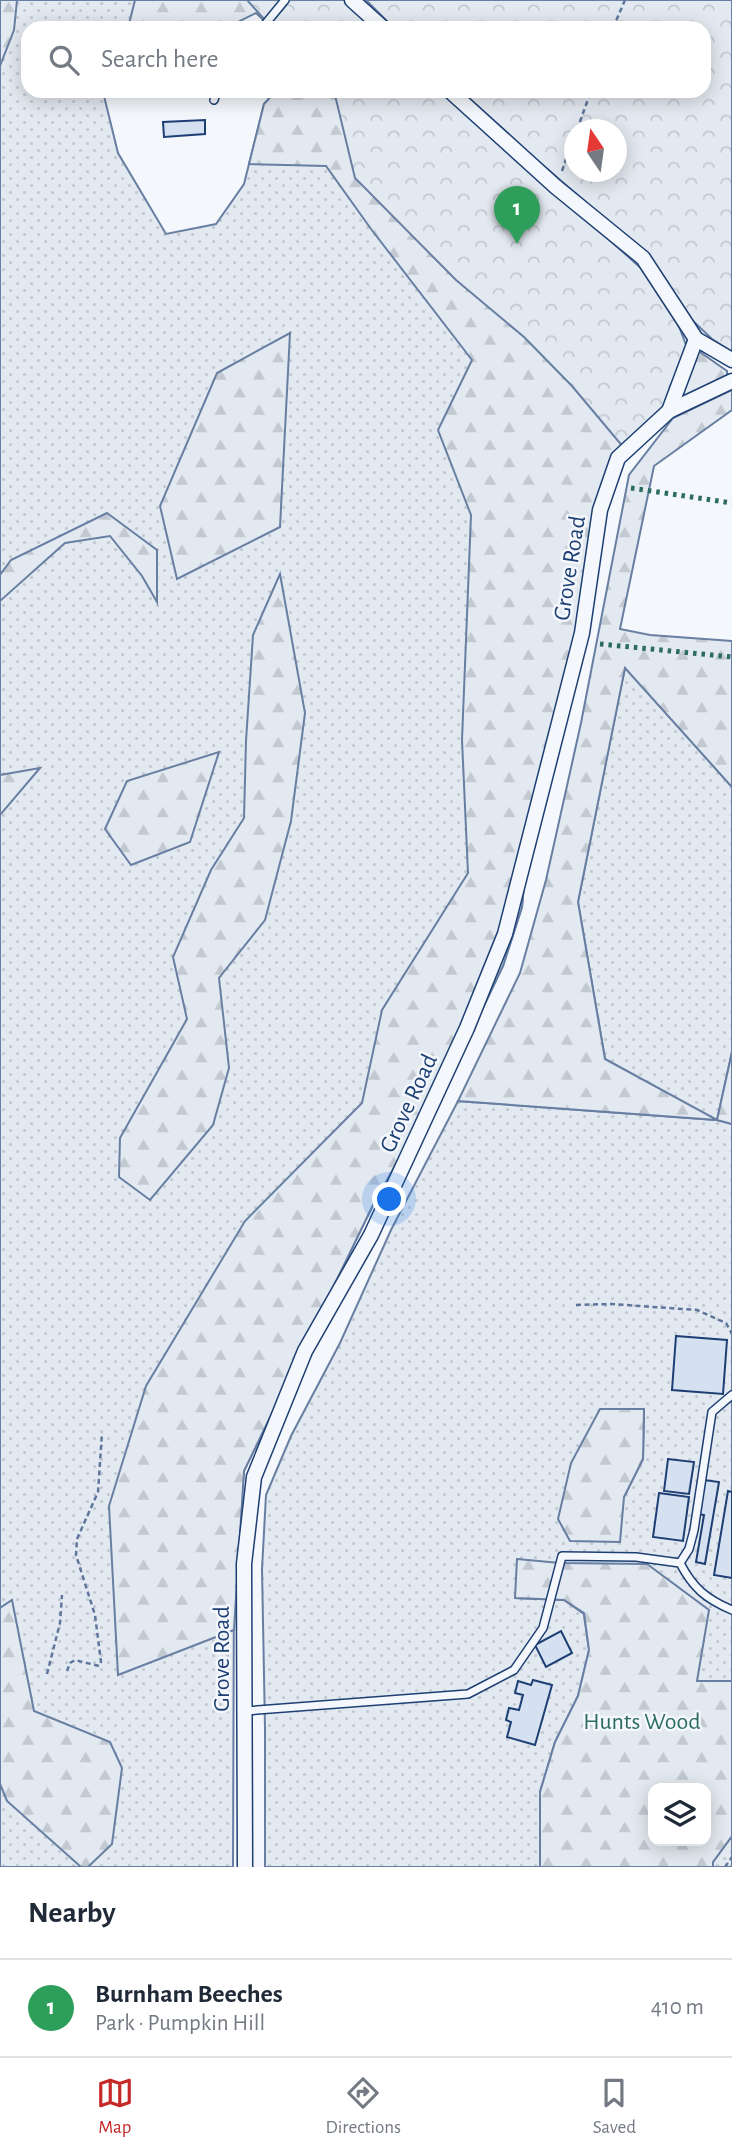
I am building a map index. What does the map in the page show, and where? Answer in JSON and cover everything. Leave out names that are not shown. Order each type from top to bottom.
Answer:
[{"type":"street","points":[[352,0],[375,21]]},
{"type":"street","points":[[458,98],[556,187],[643,258],[696,339],[732,360]]},
{"type":"street","name":"Grove Road","points":[[669,411],[696,339]]},
{"type":"street","name":"Grove Road","points":[[245,1867],[244,1564],[254,1477],[305,1351],[371,1236],[467,1028],[505,934],[582,633],[600,510],[618,458],[669,411],[732,381]]},
{"type":"lane","points":[[268,21],[285,0]]},
{"type":"lane","points":[[680,1563],[689,1549],[694,1530],[712,1412],[732,1395]]},
{"type":"lane","points":[[244,1711],[468,1694],[514,1670],[542,1629],[562,1556],[636,1557],[680,1563]]},
{"type":"lane","points":[[680,1563],[690,1582],[713,1601],[732,1610]]},
{"type":"path","points":[[616,21],[625,0]]},
{"type":"path","points":[[581,119],[588,98]]},
{"type":"path","points":[[556,187],[564,165]]},
{"type":"path","points":[[576,1305],[611,1304],[697,1310],[726,1323],[732,1334]]},
{"type":"path","points":[[67,1671],[70,1663],[75,1660],[90,1665],[99,1665],[101,1662],[94,1615],[76,1555],[77,1539],[98,1492],[102,1433]]},
{"type":"path","points":[[47,1674],[60,1623],[62,1595]]},
{"type":"path","points":[[724,1867],[732,1857]]},
{"type":"green space","points":[[0,0],[193,0],[173,21],[21,21],[21,98],[104,98],[118,153],[166,234],[216,224],[244,184],[264,104],[270,98],[283,98],[624,448],[605,474],[593,587],[529,830],[522,907],[503,966],[479,1016],[373,1205],[244,1471],[234,1579],[233,1867],[0,1867]]},
{"type":"green space","points":[[0,0],[17,0],[14,30],[0,66]]},
{"type":"green space","points":[[135,0],[344,0],[290,21],[265,21],[256,13],[240,21],[130,21]]},
{"type":"green space","points":[[247,0],[344,0],[367,21],[266,21]]},
{"type":"green space","points":[[366,0],[732,0],[732,352],[712,339],[691,319],[652,259],[523,148],[469,98],[711,98],[711,21],[387,21]]},
{"type":"green space","points":[[270,98],[448,98],[624,448],[605,474],[593,587],[529,830],[522,907],[503,966],[479,1016],[373,1205],[244,1471],[234,1630],[118,1675],[109,1506],[146,1386],[245,1221],[362,1103],[382,1010],[468,873],[462,740],[471,515],[438,430],[472,360],[326,166],[249,164],[264,104]]},
{"type":"green space","points":[[336,98],[452,98],[643,270],[673,311],[688,350],[666,405],[624,448],[572,386],[524,337],[456,280],[355,178]]},
{"type":"green space","points":[[290,333],[280,527],[177,579],[160,506],[217,373]]},
{"type":"green space","points":[[697,350],[727,371],[727,378],[680,399]]},
{"type":"green space","points":[[732,390],[732,410],[654,466],[620,629],[650,635],[732,641],[732,787],[625,668],[578,902],[605,1059],[717,1120],[458,1101],[520,973],[546,880],[581,723],[629,475],[673,418]]},
{"type":"green space","points":[[107,513],[157,550],[157,602],[142,576],[110,536],[65,543],[0,601],[0,575],[11,560]]},
{"type":"green space","points":[[280,574],[305,713],[291,821],[265,920],[219,978],[229,1068],[213,1125],[150,1200],[119,1177],[120,1138],[187,1019],[173,957],[211,870],[244,818],[253,635]]},
{"type":"green space","points":[[625,667],[732,787],[732,1052],[717,1120],[732,1124],[732,1681],[697,1681],[647,1564],[515,1598],[564,1600],[584,1614],[589,1650],[578,1696],[555,1742],[540,1792],[540,1867],[265,1867],[262,1569],[266,1495],[291,1436],[340,1343],[391,1230],[458,1101],[715,1120],[605,1059],[578,902]],"holes":[[[644,1409],[643,1459],[624,1497]]]},
{"type":"green space","points":[[219,752],[190,842],[131,865],[105,829],[127,781]]},
{"type":"green space","points":[[40,768],[0,815],[0,775]]},
{"type":"green space","points":[[732,1052],[732,1124],[717,1120]]},
{"type":"green space","points":[[600,1409],[644,1409],[643,1459],[624,1497],[620,1542],[570,1541],[558,1519],[571,1463]]},
{"type":"green space","name":"Hunts Wood","points":[[517,1559],[560,1563],[647,1564],[709,1610],[697,1681],[732,1681],[732,1836],[713,1862],[713,1867],[540,1867],[540,1792],[555,1742],[578,1696],[589,1650],[584,1613],[564,1600],[515,1598]]},
{"type":"green space","points":[[12,1600],[34,1711],[110,1742],[122,1768],[112,1844],[88,1867],[81,1867],[7,1801],[0,1784],[0,1608]]},
{"type":"green space","points":[[732,1836],[732,1867],[713,1867],[713,1862]]},
{"type":"building","points":[[205,120],[205,134],[164,137],[163,122]]},
{"type":"building","points":[[676,1336],[727,1340],[723,1394],[672,1390]]},
{"type":"building","points":[[668,1459],[694,1462],[689,1494],[664,1491]]},
{"type":"building","points":[[704,1480],[719,1482],[705,1564],[696,1562],[704,1515],[698,1514]]},
{"type":"building","points":[[728,1491],[732,1492],[732,1578],[714,1575]]},
{"type":"building","points":[[659,1493],[689,1497],[683,1541],[653,1537]]},
{"type":"building","points":[[561,1631],[572,1653],[546,1667],[535,1645]]},
{"type":"building","points":[[533,1680],[552,1685],[535,1745],[507,1737],[511,1722],[506,1720],[509,1708],[519,1710],[523,1695],[515,1693],[518,1681],[531,1685]]},
{"type":"hedge","points":[[631,488],[732,503]]},
{"type":"hedge","points":[[600,644],[732,657]]},
{"type":"place","name":"Burnham Beeches","points":[[517,244]]}]
